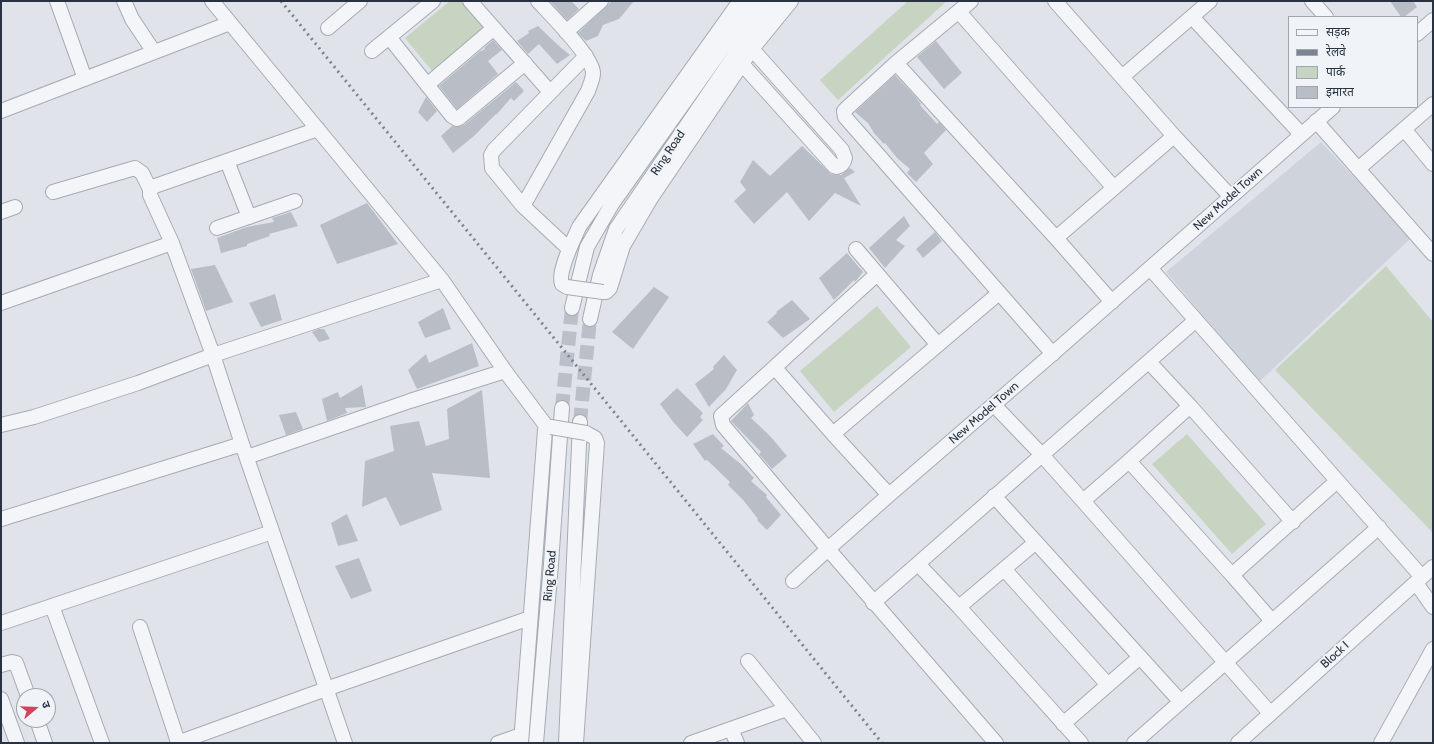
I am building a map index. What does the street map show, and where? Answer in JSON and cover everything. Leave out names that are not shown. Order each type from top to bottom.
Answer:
[{"type":"street","points":[[57,1],[85,79]]},
{"type":"street","points":[[124,1],[132,19],[154,52]]},
{"type":"street","points":[[212,1],[442,280],[505,371],[549,427]]},
{"type":"street","points":[[328,28],[360,1]]},
{"type":"street","points":[[372,51],[433,1]]},
{"type":"street","points":[[470,1],[550,92]]},
{"type":"street","points":[[523,206],[588,91],[592,81],[593,72],[586,56],[538,1]]},
{"type":"street","points":[[566,32],[601,1]]},
{"type":"street","points":[[740,1],[579,227],[569,249],[561,276],[562,284],[567,287],[603,292],[606,292],[610,288],[623,246],[651,198],[752,49],[791,1]]},
{"type":"street","name":"Ring Road","points":[[572,308],[588,247],[612,204],[756,1]]},
{"type":"street","name":"Ring Road","points":[[590,319],[600,275],[616,230],[767,8],[776,1]]},
{"type":"street","points":[[971,1],[896,64],[847,108],[844,111],[845,117],[1053,354]]},
{"type":"street","points":[[1122,77],[1210,1]]},
{"type":"street","points":[[1312,1],[1325,16]]},
{"type":"street","points":[[1062,4],[1122,77],[1231,197]]},
{"type":"street","points":[[958,12],[1114,188]]},
{"type":"street","points":[[1192,17],[1301,134]]},
{"type":"street","points":[[1418,33],[1433,20]]},
{"type":"street","points":[[1,111],[230,23]]},
{"type":"street","points":[[427,85],[494,28]]},
{"type":"street","points":[[389,37],[452,116],[457,119],[525,63]]},
{"type":"street","points":[[742,64],[834,166],[840,166],[844,163],[845,158],[842,150],[752,49]]},
{"type":"street","points":[[569,249],[523,206],[492,168],[491,155],[494,150],[586,56]]},
{"type":"street","points":[[896,64],[1056,238],[1112,302]]},
{"type":"street","points":[[1358,169],[1433,104]]},
{"type":"street","name":"New Model Town","points":[[793,581],[889,495],[1053,354],[1332,108]]},
{"type":"street","points":[[1316,121],[1433,254]]},
{"type":"street","points":[[1404,129],[1433,164]]},
{"type":"street","points":[[150,189],[318,130]]},
{"type":"street","points":[[1056,238],[1174,136]]},
{"type":"street","points":[[227,161],[249,217]]},
{"type":"street","points":[[53,192],[135,168],[142,173],[150,189],[150,195],[172,243],[213,356],[345,743]]},
{"type":"street","points":[[217,228],[295,201]]},
{"type":"street","points":[[1,212],[15,207]]},
{"type":"street","points":[[1,303],[172,243]]},
{"type":"street","points":[[856,250],[938,345]]},
{"type":"street","points":[[1150,268],[1379,527],[1419,580],[1433,607]]},
{"type":"street","points":[[877,274],[775,368],[722,413],[721,422],[873,603],[996,743]]},
{"type":"street","points":[[1,425],[34,417],[138,384],[213,356],[442,280]]},
{"type":"street","points":[[833,434],[999,293]]},
{"type":"street","points":[[873,603],[1196,320]]},
{"type":"street","points":[[1149,362],[1293,522]]},
{"type":"street","points":[[775,368],[889,495]]},
{"type":"street","points":[[247,457],[505,371]]},
{"type":"street","points":[[994,405],[1042,455],[1270,713]]},
{"type":"street","points":[[1083,501],[1190,406]]},
{"type":"street","name":"Ring Road","points":[[536,743],[562,408]]},
{"type":"street","points":[[498,743],[521,739],[545,430],[549,427],[583,428],[595,438],[597,443],[576,743]]},
{"type":"street","name":"Ring Road","points":[[566,743],[583,428]]},
{"type":"street","points":[[1,519],[242,444]]},
{"type":"street","points":[[1129,461],[1272,621]]},
{"type":"street","points":[[1232,575],[1337,481]]},
{"type":"street","points":[[994,496],[1180,701]]},
{"type":"street","points":[[1134,743],[1379,527]]},
{"type":"street","points":[[1,623],[272,532]]},
{"type":"street","points":[[959,607],[1036,542]]},
{"type":"street","points":[[918,564],[959,607],[1080,743]]},
{"type":"street","name":"Block I","points":[[1238,743],[1433,567]]},
{"type":"street","points":[[1004,569],[1108,686]]},
{"type":"street","points":[[52,606],[102,743]]},
{"type":"street","points":[[140,627],[178,743],[326,689],[530,618]]},
{"type":"street","points":[[1380,743],[1433,649]]},
{"type":"street","points":[[1063,724],[1140,657]]},
{"type":"street","points":[[748,661],[814,743]]},
{"type":"street","points":[[1,665],[12,662],[16,663],[25,688]]},
{"type":"street","points":[[1,699],[17,743]]},
{"type":"street","points":[[691,743],[787,710]]},
{"type":"street","points":[[40,728],[45,743]]},
{"type":"street","points":[[731,729],[737,743]]},
{"type":"shaded area","points":[[1321,142],[1411,238],[1259,382],[1166,272]]},
{"type":"green space","points":[[450,1],[465,1],[486,27],[432,71],[405,38]]},
{"type":"green space","points":[[908,1],[947,1],[838,100],[820,80]]},
{"type":"green space","points":[[1386,266],[1433,322],[1433,533],[1275,370]]},
{"type":"green space","points":[[877,306],[911,347],[834,412],[800,371]]},
{"type":"green space","points":[[1187,434],[1266,524],[1232,554],[1152,464]]},
{"type":"building","points":[[550,1],[571,1],[579,9],[567,20]]},
{"type":"building","points":[[612,1],[634,1],[619,19],[603,25],[598,36],[586,41],[578,33]]},
{"type":"building","points":[[1390,1],[1413,1],[1417,7],[1405,16],[1400,16]]},
{"type":"building","points":[[538,26],[570,55],[557,64],[539,44],[528,54],[517,41],[529,33],[528,31]]},
{"type":"building","points":[[493,40],[502,50],[488,61],[498,74],[457,109],[439,86],[479,52],[485,49],[484,48]]},
{"type":"building","points":[[936,41],[962,73],[944,89],[917,57]]},
{"type":"building","points":[[895,75],[914,95],[921,104],[920,105],[937,124],[939,122],[946,130],[924,153],[933,164],[916,182],[907,173],[910,169],[897,158],[885,143],[884,144],[874,133],[868,123],[855,112]]},
{"type":"building","points":[[516,82],[524,91],[514,101],[511,98],[474,136],[453,153],[441,136],[452,126],[457,127],[464,125]]},
{"type":"building","points":[[426,97],[437,111],[427,122],[418,112]]},
{"type":"building","points":[[802,146],[831,174],[841,175],[850,168],[855,172],[844,178],[861,206],[835,193],[809,221],[787,192],[754,224],[734,201],[746,190],[740,182],[753,160],[770,176]]},
{"type":"building","points":[[367,203],[398,244],[337,264],[320,225]]},
{"type":"building","points":[[291,212],[298,226],[269,234],[270,236],[247,244],[247,246],[221,253],[217,238],[247,227],[274,222],[272,218]]},
{"type":"building","points":[[904,216],[910,226],[896,240],[905,246],[885,268],[869,248]]},
{"type":"building","points":[[935,232],[942,241],[923,258],[916,249]]},
{"type":"building","points":[[847,253],[863,272],[855,282],[854,280],[834,300],[819,278]]},
{"type":"building","points":[[215,265],[233,302],[206,311],[191,269]]},
{"type":"building","points":[[654,287],[669,297],[633,349],[612,332]]},
{"type":"building","points":[[275,294],[282,320],[261,327],[249,303]]},
{"type":"building","points":[[792,300],[810,319],[783,338],[767,322],[777,313],[776,312]]},
{"type":"building","points":[[443,308],[451,329],[425,338],[418,322]]},
{"type":"building","points":[[318,329],[324,329],[330,339],[319,342],[312,332]]},
{"type":"building","points":[[472,343],[479,366],[417,389],[408,370],[426,354],[429,363]]},
{"type":"building","points":[[724,355],[737,370],[726,389],[709,407],[695,384],[714,369],[713,367]]},
{"type":"building","points":[[362,385],[366,407],[345,408],[347,413],[327,421],[322,399],[338,392],[340,398]]},
{"type":"building","points":[[677,388],[703,413],[700,417],[703,420],[687,437],[660,404]]},
{"type":"building","points":[[482,390],[490,478],[432,473],[442,510],[400,526],[386,497],[362,507],[365,461],[394,451],[390,426],[419,421],[426,446],[449,439],[447,409]]},
{"type":"building","points":[[748,403],[754,415],[751,418],[770,436],[787,456],[772,469],[759,454],[761,452],[731,421]]},
{"type":"building","points":[[296,412],[303,429],[286,435],[279,415]]},
{"type":"building","points":[[713,434],[724,446],[721,448],[742,465],[754,478],[751,481],[767,495],[766,497],[781,515],[767,530],[757,520],[758,519],[744,501],[728,485],[730,482],[707,460],[705,461],[693,444]]},
{"type":"building","points":[[347,514],[358,541],[338,546],[331,523]]},
{"type":"building","points":[[359,558],[372,591],[351,599],[335,566]]},
{"type":"tunnel","points":[[562,408],[572,308]]},
{"type":"tunnel","points":[[580,422],[590,319]]},
{"type":"railway","points":[[281,1],[882,743]]}]
